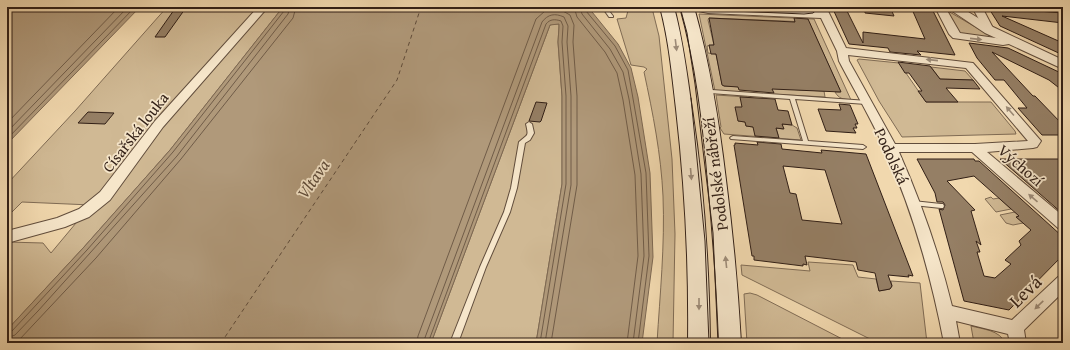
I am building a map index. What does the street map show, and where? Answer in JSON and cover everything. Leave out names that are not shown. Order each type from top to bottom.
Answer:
[{"type":"main road","name":"Podolské nábřeží","points":[[667,7],[675,37],[689,144],[699,274],[699,343]]},
{"type":"main road","name":"Podolské nábřeží","points":[[687,7],[704,82],[713,144],[727,278],[730,343]]},
{"type":"street","name":"Císařská louka","points":[[7,237],[60,223],[84,213],[105,196],[159,124],[263,7]]},
{"type":"street","points":[[692,7],[708,10],[822,11]]},
{"type":"street","points":[[940,7],[954,34],[957,36],[1003,42],[1011,41]]},
{"type":"street","points":[[952,7],[989,30],[1063,65]]},
{"type":"street","points":[[977,7],[989,30]]},
{"type":"street","points":[[1045,7],[1063,9]]},
{"type":"street","name":"Podolská","points":[[822,11],[842,51],[844,61],[891,148],[913,203],[944,298],[952,343]]},
{"type":"street","points":[[842,51],[966,64],[971,66],[1035,141],[1033,144],[1027,145],[974,148],[891,148]]},
{"type":"street","name":"Výchozí","points":[[974,148],[1063,224]]},
{"type":"street","name":"Levá","points":[[1017,336],[1063,282]]},
{"type":"street","points":[[946,312],[1017,336]]},
{"type":"lane","points":[[604,7],[611,16]]},
{"type":"lane","points":[[712,92],[866,102]]},
{"type":"lane","points":[[792,98],[806,143]]},
{"type":"lane","points":[[454,343],[507,212],[514,188],[522,142],[528,139],[531,133],[529,124]]},
{"type":"lane","points":[[733,138],[863,147]]},
{"type":"lane","points":[[913,203],[941,206]]},
{"type":"shaded area","points":[[167,7],[283,7],[170,150],[84,247],[7,330],[7,242],[43,243],[51,253],[91,205],[22,202],[7,217],[7,184],[75,111]]},
{"type":"shaded area","points":[[629,7],[652,8],[659,36],[672,159],[675,234],[673,343],[657,343],[663,251],[662,180],[656,134],[644,72],[647,69],[644,67],[631,65],[617,19],[626,18]]},
{"type":"shaded area","points":[[945,11],[948,11],[989,35],[988,39],[958,34]]},
{"type":"shaded area","points":[[699,14],[814,19],[851,100],[838,96],[835,92],[840,92],[840,90],[809,22],[709,18],[708,20],[714,45],[707,46],[708,53],[716,54],[722,84],[724,86],[824,91],[825,97],[715,91]]},
{"type":"shaded area","points":[[559,24],[558,42],[562,96],[562,184],[536,343],[431,343],[550,25]]},
{"type":"shaded area","points":[[857,60],[899,63],[926,102],[991,102],[1016,134],[902,137],[879,101]]},
{"type":"shaded area","points":[[931,67],[965,71],[973,80],[940,79]]},
{"type":"shaded area","points":[[716,95],[747,97],[748,104],[742,107],[738,121],[745,122],[746,126],[778,135],[776,128],[783,129],[782,124],[792,125],[797,128],[801,140],[724,134],[720,128]]},
{"type":"shaded area","points":[[991,197],[993,199],[999,198],[1011,209],[996,212],[985,199]]},
{"type":"shaded area","points":[[1015,212],[1019,216],[1017,217],[1023,223],[1013,225],[1006,223],[1000,215]]},
{"type":"shaded area","points":[[808,262],[853,265],[858,277],[876,279],[879,291],[890,289],[892,286],[891,281],[920,283],[927,343],[878,343],[742,275],[741,265],[810,271]]},
{"type":"shaded area","points":[[750,293],[757,295],[850,343],[747,343],[744,294]]},
{"type":"shaded area","points":[[971,326],[985,329],[999,335],[1005,343],[974,343]]},
{"type":"water","points":[[7,7],[140,7],[7,144]]},
{"type":"water","name":"Vltava","points":[[283,7],[588,7],[618,44],[631,68],[638,97],[650,173],[653,257],[642,343],[536,343],[562,184],[562,96],[558,42],[559,24],[550,25],[431,343],[7,343],[7,330],[84,247],[170,150]]},
{"type":"building","points":[[832,7],[845,7],[863,43],[863,32],[925,39],[911,7],[931,7],[955,55],[917,51],[921,55],[890,52],[888,48],[849,44]]},
{"type":"building","points":[[865,7],[890,7],[894,16],[865,13]]},
{"type":"building","points":[[988,7],[1063,13],[1063,23],[1002,16],[1063,43],[1063,55],[1000,26]]},
{"type":"building","points":[[185,9],[165,37],[155,37],[174,10]]},
{"type":"building","points":[[709,18],[795,22],[794,18],[808,19],[841,92],[772,89],[774,93],[739,90],[738,87],[722,85],[716,54],[711,54],[709,45],[714,45]]},
{"type":"building","points":[[969,43],[1008,48],[1063,74],[1063,91],[1049,80],[992,52],[1033,96],[1035,96],[1063,125],[1063,135],[1042,135],[1018,108],[1027,108],[1004,80],[995,80],[977,58]]},
{"type":"building","points":[[898,62],[930,66],[940,79],[973,80],[980,89],[946,88],[958,102],[926,102],[918,91],[922,91],[909,73],[905,73]]},
{"type":"building","points":[[740,97],[775,99],[778,110],[788,111],[792,125],[782,124],[784,129],[776,128],[779,138],[755,136],[753,127],[746,126],[745,122],[738,121],[735,107],[742,107]]},
{"type":"building","points":[[536,102],[547,103],[540,122],[529,121]]},
{"type":"building","points":[[839,104],[850,105],[858,124],[855,124],[857,128],[853,128],[856,133],[826,131],[818,109],[841,110]]},
{"type":"building","points":[[88,112],[114,113],[105,124],[78,123]]},
{"type":"building","points":[[757,142],[781,144],[782,149],[822,153],[821,150],[866,154],[913,276],[888,275],[892,286],[890,289],[879,291],[875,273],[858,270],[856,262],[805,256],[807,265],[803,264],[803,266],[754,260],[754,256],[752,256],[734,145],[735,143],[758,145]],"holes":[[[783,166],[825,170],[842,224],[802,220],[796,194],[790,193]]]},
{"type":"building","points":[[917,159],[974,159],[975,161],[979,161],[1063,237],[1063,255],[1009,310],[964,301],[939,209],[943,210],[945,205],[943,202],[937,202],[935,193]],"holes":[[[974,176],[1019,216],[1016,217],[1031,230],[1019,241],[1021,245],[1005,260],[1011,264],[995,278],[984,276],[977,252],[980,252],[976,241],[981,245],[971,211],[975,210],[947,181]]]},
{"type":"building","points":[[1000,159],[1060,159],[1063,162],[1063,214]]},
{"type":"ferry route","points":[[221,343],[397,80],[421,7]]},
{"type":"tram line","points":[[680,7],[687,33],[695,84],[713,233],[718,343]]},
{"type":"tram line","points":[[692,7],[708,10],[804,14],[813,13],[820,7]]},
{"type":"tram line","points":[[691,98],[705,241],[709,343]]}]
